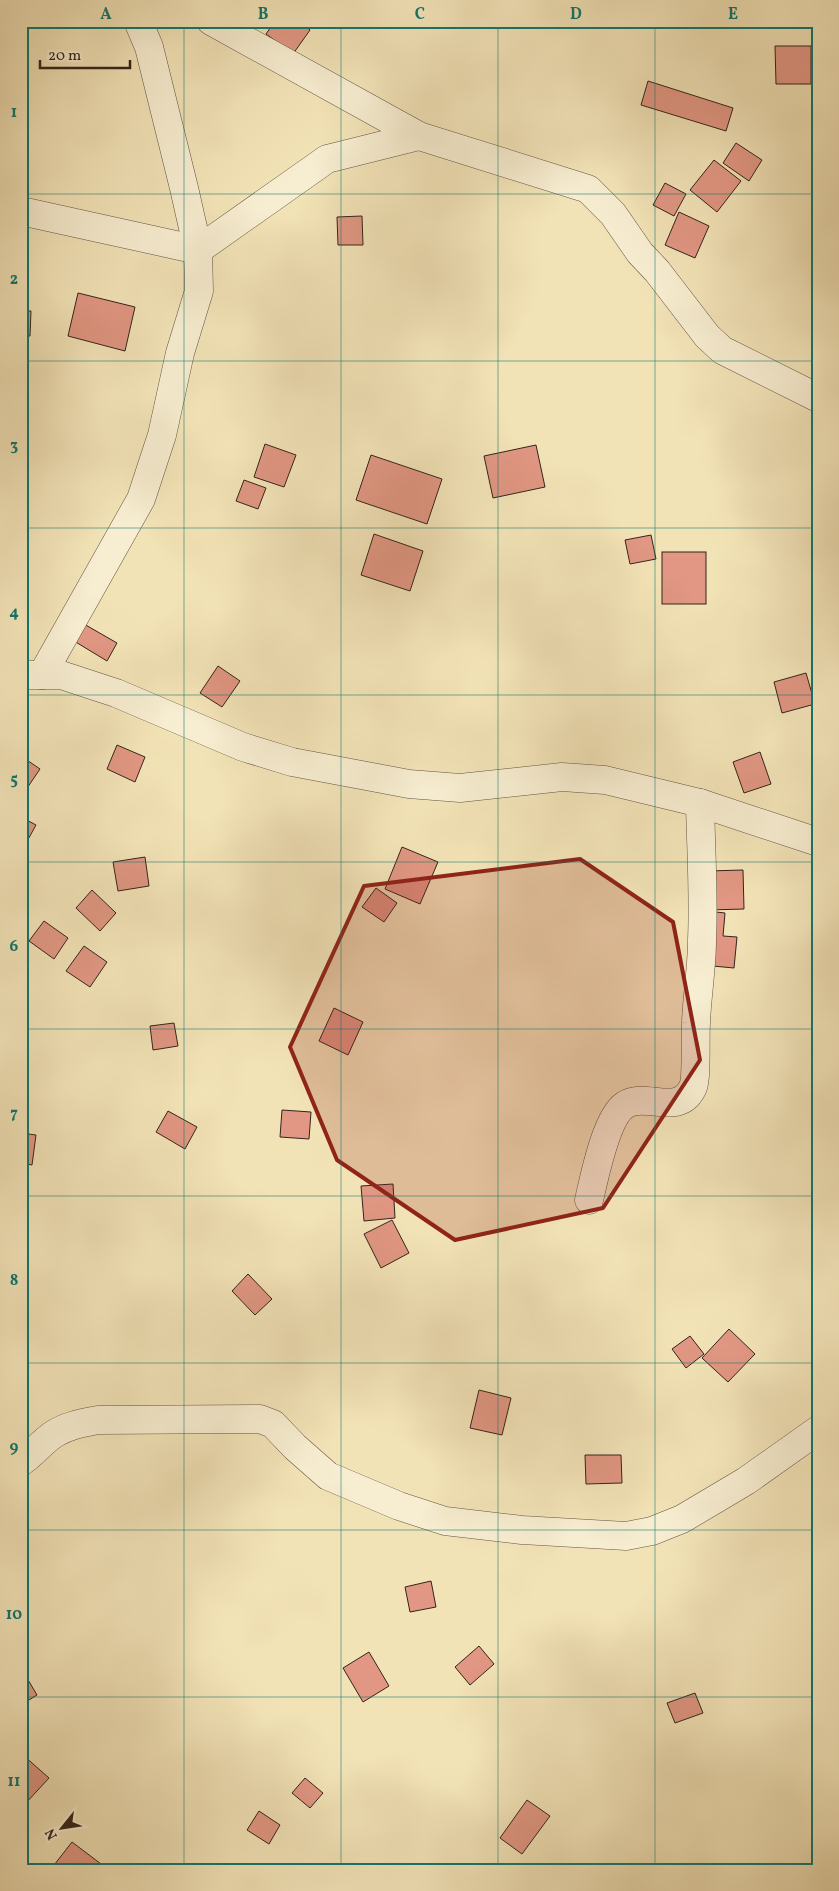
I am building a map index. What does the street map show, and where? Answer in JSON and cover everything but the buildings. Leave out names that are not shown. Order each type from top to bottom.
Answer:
[{"type":"street","points":[[31,675],[141,499],[162,435],[180,353],[199,290],[198,250],[149,47],[138,21]]},
{"type":"street","points":[[210,21],[418,136],[588,189],[613,214],[640,253],[657,271],[707,336],[722,350],[818,398]]},
{"type":"street","points":[[21,211],[198,250],[327,159],[418,136]]},
{"type":"street","points":[[31,675],[61,675],[116,693],[243,747],[292,762],[410,784],[460,788],[562,777],[605,780],[700,803],[818,842]]},
{"type":"street","points":[[589,1200],[598,1160],[611,1125],[625,1105],[637,1101],[664,1104],[676,1102],[687,1096],[694,1086],[702,940],[700,803]]},
{"type":"street","points":[[21,1462],[63,1429],[98,1420],[260,1419],[273,1424],[294,1447],[328,1476],[399,1506],[436,1518],[522,1530],[626,1536],[652,1531],[682,1519],[746,1481],[818,1430]]},
{"type":"highlighted area","points":[[580,859],[673,922],[700,1060],[603,1208],[455,1240],[337,1160],[290,1047],[364,886]]}]
